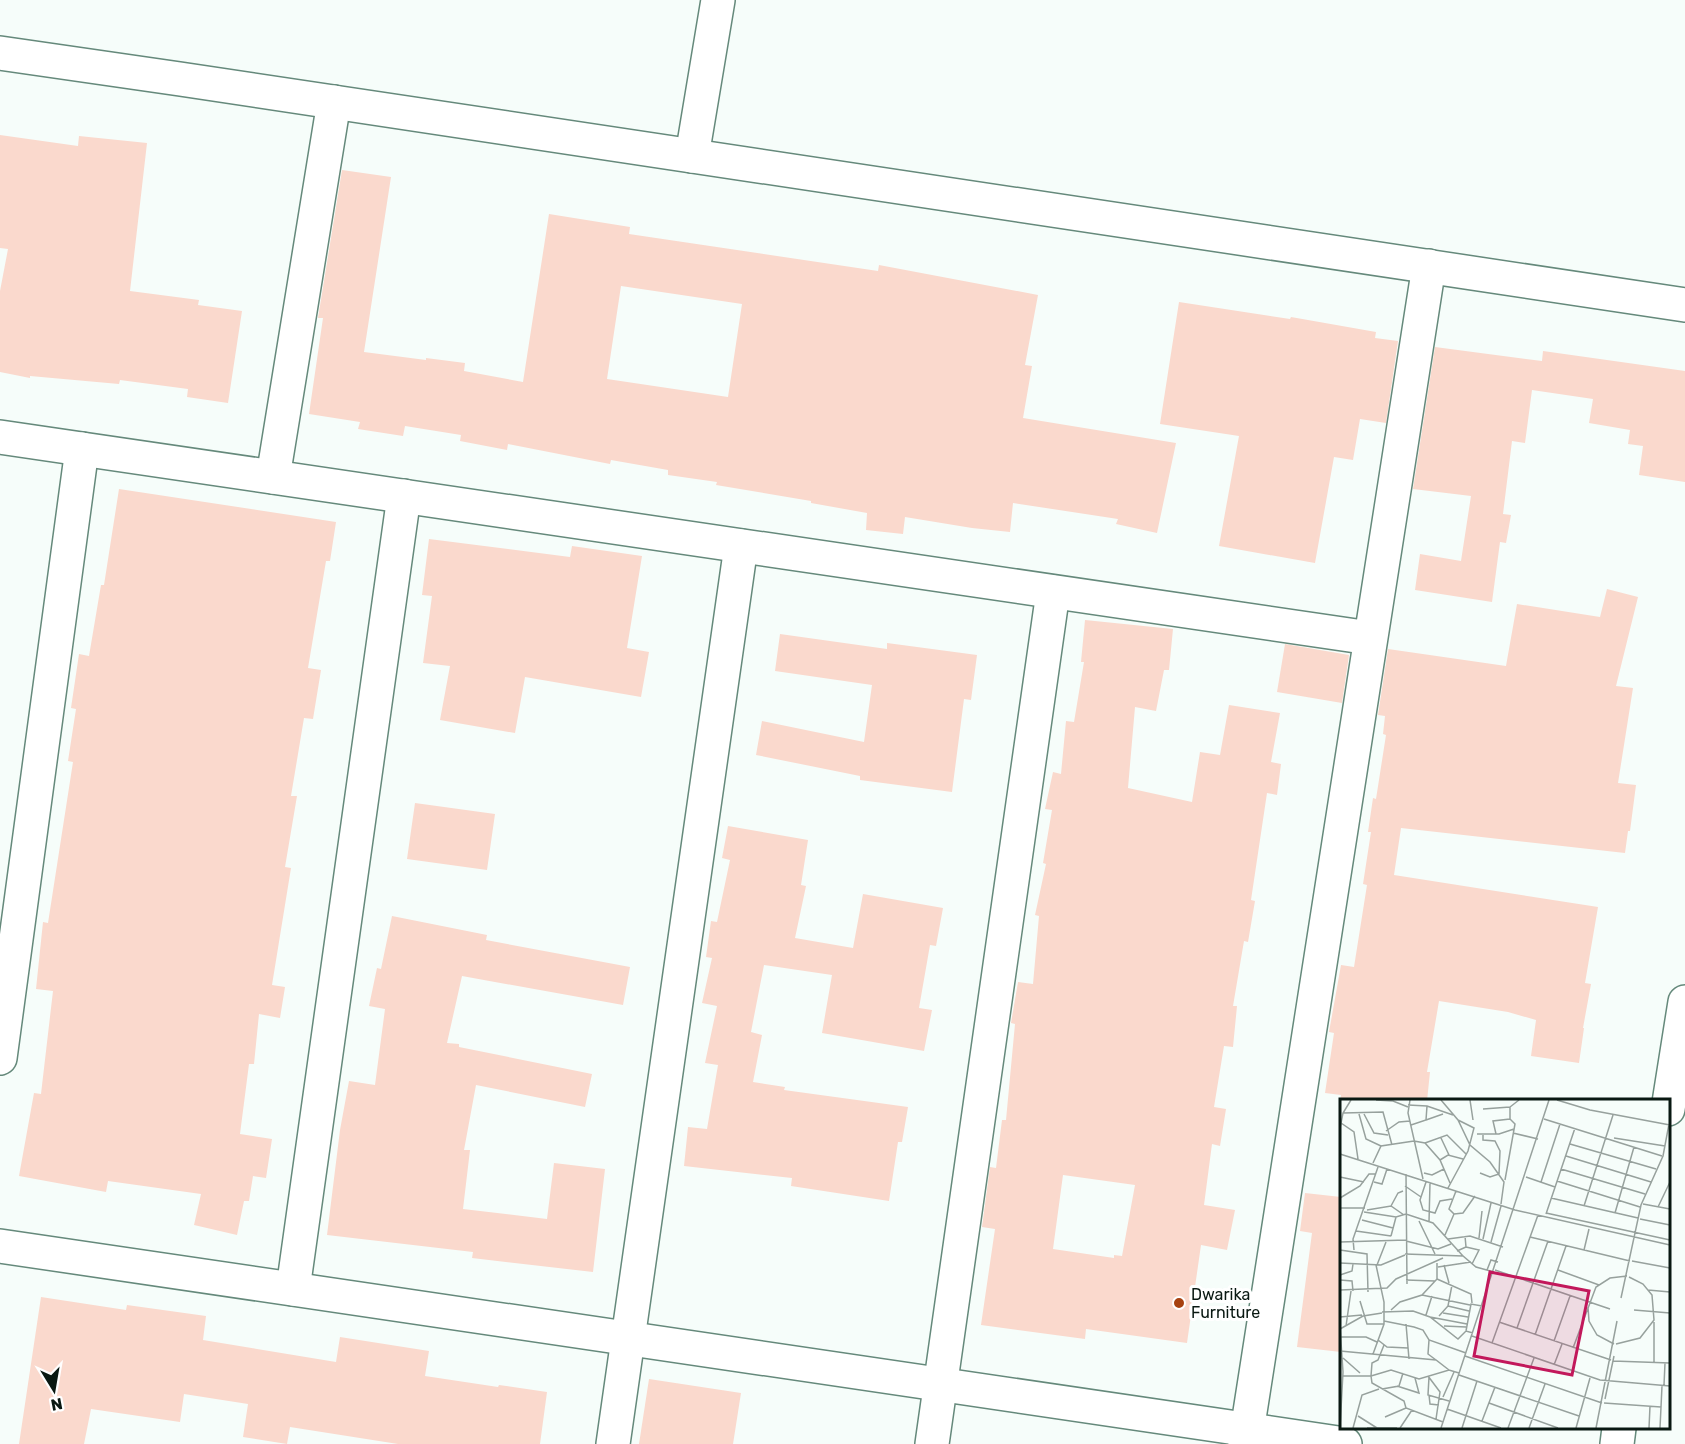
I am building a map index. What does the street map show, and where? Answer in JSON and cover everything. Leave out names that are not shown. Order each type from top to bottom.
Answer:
[{"type":"street","points":[[692,156],[718,0]]},
{"type":"street","points":[[0,53],[1685,305]]},
{"type":"street","points":[[273,477],[334,102]]},
{"type":"street","points":[[1246,1437],[1429,266]]},
{"type":"street","points":[[0,437],[1370,638]]},
{"type":"street","points":[[0,1058],[82,449]]},
{"type":"street","points":[[293,1289],[404,496]]},
{"type":"street","points":[[613,1444],[741,546]]},
{"type":"street","points":[[932,1444],[1053,592]]},
{"type":"street","points":[[1670,1099],[1685,1002]]},
{"type":"street","points":[[0,1246],[941,1385],[1246,1437],[1345,1444]]},
{"type":"street","points":[[1617,1444],[1619,1429]]},
{"type":"building","points":[[0,135],[78,146],[79,136],[147,143],[130,291],[199,300],[198,305],[242,311],[228,403],[187,397],[188,389],[120,380],[119,384],[30,376],[30,378],[0,372],[0,291],[8,249],[0,248]]},
{"type":"building","points":[[342,170],[391,177],[364,352],[465,363],[464,371],[523,382],[549,214],[630,227],[629,234],[878,271],[879,265],[1038,295],[1025,365],[1032,366],[1023,418],[1176,443],[1157,533],[1116,524],[1118,519],[1013,503],[1010,532],[905,517],[903,534],[866,530],[867,513],[716,485],[717,482],[668,475],[668,470],[611,460],[610,464],[508,444],[507,450],[460,441],[461,435],[405,426],[403,436],[358,429],[360,422],[309,414],[323,318],[318,318]],"holes":[[[621,286],[742,304],[728,397],[607,379]]]},
{"type":"building","points":[[1179,302],[1290,319],[1291,317],[1376,332],[1375,338],[1398,341],[1386,423],[1360,419],[1353,460],[1334,457],[1315,563],[1219,546],[1239,436],[1160,424]]},
{"type":"building","points":[[1435,347],[1542,361],[1543,351],[1685,371],[1685,482],[1639,475],[1643,446],[1628,444],[1630,430],[1589,423],[1593,399],[1532,390],[1525,443],[1512,441],[1503,514],[1511,515],[1506,543],[1500,542],[1492,602],[1415,590],[1420,554],[1461,561],[1471,496],[1413,489]]},
{"type":"building","points":[[119,489],[336,522],[330,561],[326,561],[308,668],[321,670],[313,719],[304,718],[291,796],[297,796],[285,867],[291,868],[272,985],[285,987],[280,1018],[259,1014],[254,1064],[249,1064],[240,1134],[272,1139],[266,1178],[253,1176],[249,1201],[244,1201],[237,1235],[194,1225],[201,1194],[108,1181],[106,1192],[19,1176],[34,1093],[41,1094],[53,991],[36,989],[43,922],[48,923],[73,762],[68,761],[76,709],[71,708],[79,654],[89,656],[101,585],[104,585]]},
{"type":"building","points":[[429,539],[570,557],[572,546],[642,556],[627,648],[649,652],[641,697],[525,677],[515,733],[440,720],[450,666],[423,663],[432,596],[422,595]]},
{"type":"building","points":[[1607,589],[1638,597],[1616,686],[1633,688],[1618,783],[1636,785],[1625,853],[1401,828],[1394,875],[1598,907],[1585,983],[1591,984],[1579,1063],[1531,1056],[1536,1020],[1508,1012],[1439,1001],[1427,1072],[1430,1072],[1427,1099],[1340,1099],[1341,1095],[1325,1093],[1334,1033],[1329,1032],[1341,965],[1354,967],[1367,885],[1363,884],[1371,832],[1368,832],[1373,798],[1376,799],[1386,735],[1383,734],[1385,716],[1378,715],[1388,649],[1506,666],[1517,604],[1600,617]]},
{"type":"building","points":[[1085,620],[1173,629],[1169,670],[1164,670],[1156,711],[1135,707],[1128,788],[1192,802],[1200,752],[1220,755],[1229,705],[1280,713],[1271,762],[1281,764],[1277,795],[1267,793],[1251,900],[1255,901],[1248,942],[1244,941],[1233,1006],[1237,1006],[1233,1047],[1224,1046],[1214,1107],[1226,1109],[1220,1146],[1212,1144],[1204,1205],[1235,1210],[1227,1250],[1201,1245],[1187,1343],[1086,1329],[1085,1339],[981,1325],[995,1229],[982,1227],[990,1167],[996,1168],[1002,1120],[1006,1120],[1015,1024],[1011,1023],[1018,982],[1033,984],[1039,916],[1035,915],[1046,864],[1043,863],[1052,810],[1045,809],[1053,772],[1061,774],[1066,721],[1074,722],[1084,662],[1081,662]],"holes":[[[1063,1175],[1135,1185],[1122,1256],[1114,1255],[1114,1258],[1053,1249]]]},
{"type":"building","points":[[780,634],[887,649],[887,643],[977,655],[971,700],[964,699],[952,792],[860,780],[860,776],[756,755],[762,721],[864,742],[872,685],[775,671]]},
{"type":"building","points":[[1285,644],[1349,655],[1342,703],[1277,692]]},
{"type":"building","points":[[415,803],[495,814],[487,870],[407,859]]},
{"type":"building","points":[[728,826],[808,840],[801,885],[806,886],[795,938],[853,948],[863,894],[943,908],[936,946],[930,945],[919,1008],[932,1010],[924,1051],[822,1033],[832,975],[764,965],[751,1032],[762,1035],[753,1082],[785,1087],[784,1090],[908,1107],[902,1142],[898,1142],[889,1201],[791,1186],[792,1178],[684,1166],[688,1127],[707,1129],[718,1065],[705,1063],[717,1006],[702,1003],[712,958],[706,957],[711,921],[717,922],[730,860],[722,858]]},
{"type":"building","points":[[392,916],[487,935],[486,940],[630,967],[623,1005],[462,976],[447,1043],[592,1074],[585,1107],[476,1085],[464,1150],[470,1150],[463,1209],[547,1219],[554,1163],[605,1169],[593,1272],[472,1258],[473,1252],[327,1235],[340,1130],[349,1081],[375,1085],[385,1009],[369,1006],[377,968],[381,969]]},
{"type":"building","points":[[1305,1193],[1340,1197],[1340,1352],[1297,1347],[1312,1233],[1300,1231]]},
{"type":"building","points":[[41,1297],[126,1310],[127,1305],[206,1316],[203,1340],[336,1362],[340,1337],[429,1351],[425,1376],[547,1392],[540,1444],[398,1444],[290,1427],[287,1444],[243,1437],[248,1404],[184,1394],[180,1422],[91,1409],[84,1444],[19,1444]]},
{"type":"building","points":[[649,1379],[741,1393],[733,1444],[639,1444]]},
{"type":"place","name":"Dwarika Furniture","points":[[1179,1303]]}]
